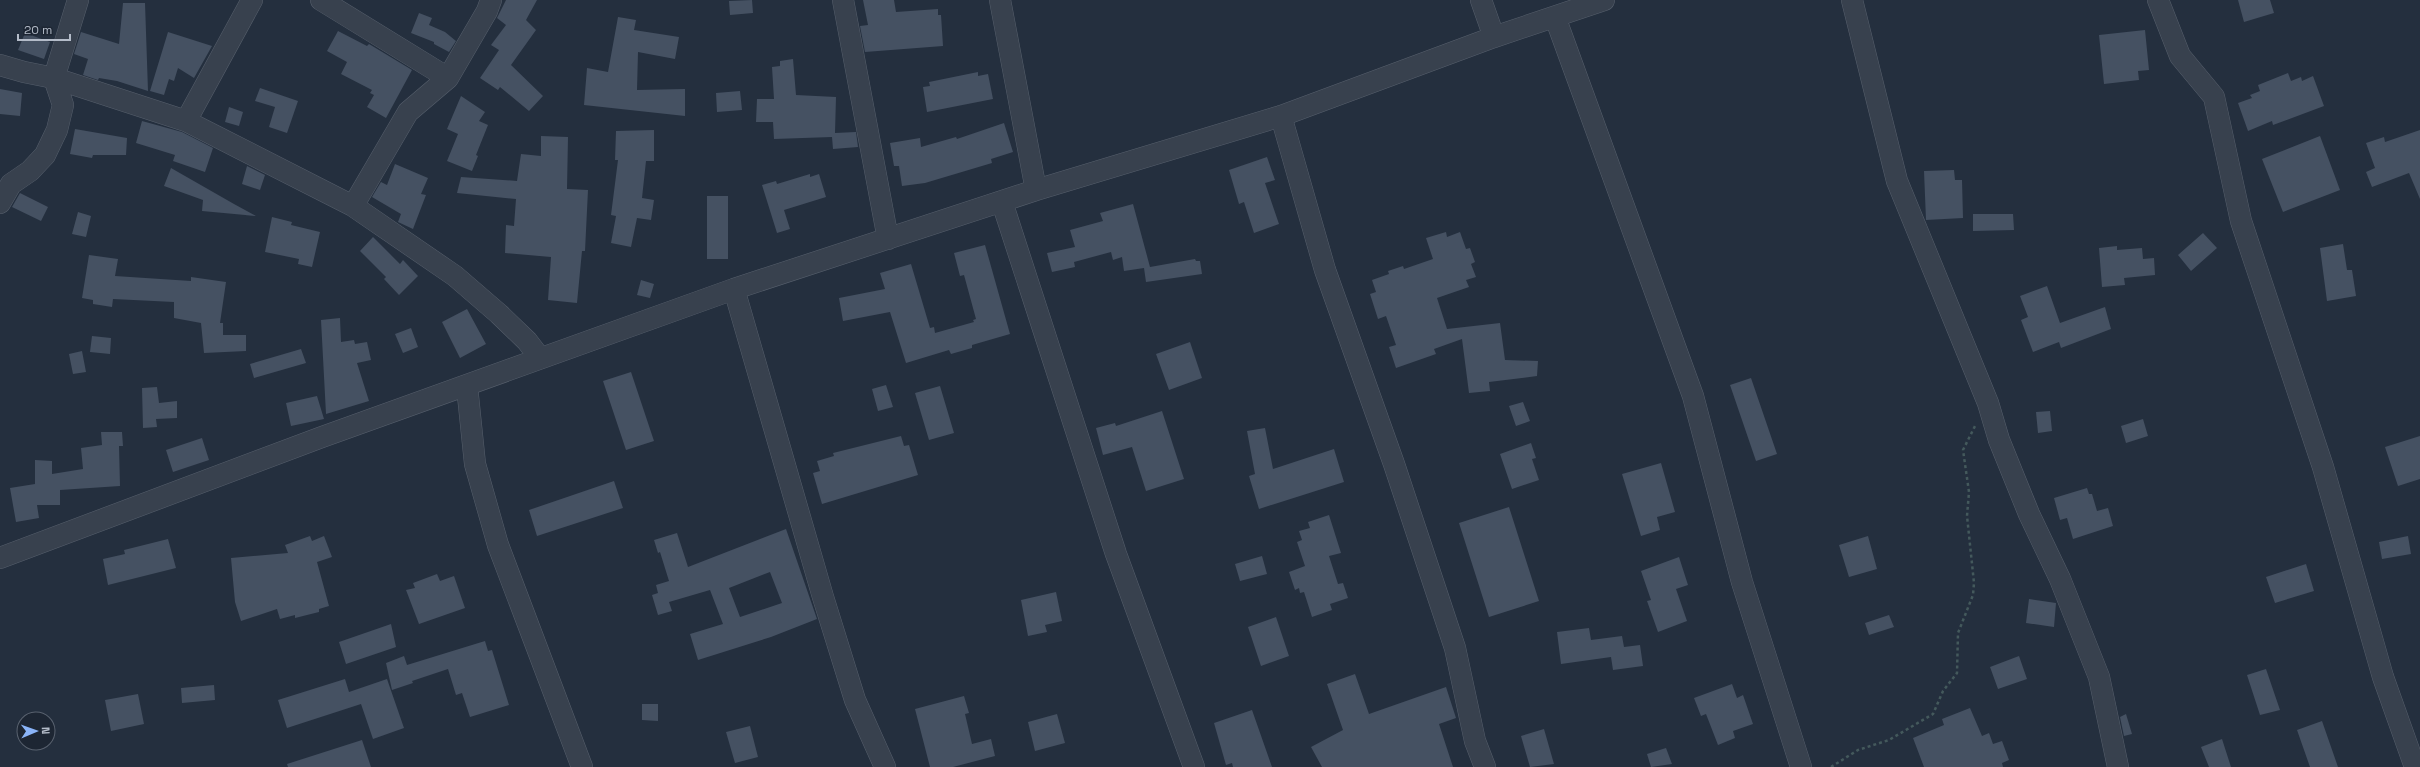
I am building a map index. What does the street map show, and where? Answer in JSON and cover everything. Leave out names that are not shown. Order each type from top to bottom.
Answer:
[{"type":"street","points":[[0,203],[11,184],[30,171],[45,155],[57,130],[63,105],[54,78],[78,0]]},
{"type":"street","points":[[186,121],[252,0]]},
{"type":"street","points":[[321,0],[448,78]]},
{"type":"street","points":[[353,206],[408,112],[448,78],[487,11],[491,0]]},
{"type":"street","points":[[843,0],[888,239]]},
{"type":"street","points":[[1000,0],[1036,190]]},
{"type":"street","points":[[1481,0],[1494,37]]},
{"type":"street","points":[[0,558],[322,437],[467,386],[734,288],[1036,190],[1282,116],[1494,37],[1604,0]]},
{"type":"street","points":[[1852,0],[1897,180],[1988,403],[2002,446],[2029,514],[2060,579],[2099,677],[2118,767]]},
{"type":"street","points":[[2158,0],[2180,56],[2214,97],[2241,220],[2323,467],[2383,677],[2415,767]]},
{"type":"street","points":[[1555,17],[1693,396],[1742,582],[1801,767]]},
{"type":"street","points":[[0,64],[24,72],[54,78],[186,121],[353,206],[455,276],[505,319],[527,341],[540,358]]},
{"type":"street","points":[[1282,116],[1325,270],[1394,464],[1455,648],[1475,741],[1485,767]]},
{"type":"street","points":[[1002,202],[1116,554],[1194,767]]},
{"type":"street","points":[[734,288],[823,597],[855,700],[885,767]]},
{"type":"street","points":[[467,386],[475,464],[498,545],[582,767]]},
{"type":"path","points":[[1831,767],[1858,750],[1890,740],[1933,714],[1943,691],[1957,673],[1958,633],[1972,599],[1974,583],[1967,516],[1969,492],[1962,450],[1988,403]]},
{"type":"building","points":[[506,0],[537,0],[526,20],[536,30],[511,65],[543,96],[529,111],[500,87],[498,90],[480,78],[499,50],[491,45],[506,25],[497,18]]},
{"type":"building","points":[[752,0],[753,13],[730,15],[729,1]]},
{"type":"building","points":[[863,0],[894,0],[896,12],[938,9],[938,15],[941,15],[943,46],[865,52],[860,26],[868,25]]},
{"type":"building","points":[[2238,0],[2270,0],[2274,13],[2244,22]]},
{"type":"building","points":[[123,3],[145,3],[148,91],[117,81],[99,78],[98,80],[83,75],[88,59],[74,54],[81,32],[119,44]]},
{"type":"building","points":[[419,13],[432,18],[429,25],[445,32],[456,41],[449,52],[434,44],[434,42],[411,33]]},
{"type":"building","points":[[618,17],[636,20],[634,30],[679,37],[675,59],[638,52],[637,90],[685,89],[685,116],[584,105],[587,68],[608,72]]},
{"type":"building","points":[[2145,30],[2149,70],[2138,71],[2139,80],[2104,84],[2099,35]]},
{"type":"building","points":[[338,31],[367,46],[369,44],[412,70],[386,118],[367,107],[374,95],[370,93],[372,90],[341,74],[347,62],[327,51]]},
{"type":"building","points":[[168,32],[212,46],[194,78],[178,68],[174,81],[169,79],[164,95],[150,91]]},
{"type":"building","points":[[25,33],[50,42],[44,59],[18,50]]},
{"type":"building","points":[[793,59],[796,95],[836,97],[835,133],[856,132],[858,147],[833,149],[832,137],[774,139],[773,122],[756,122],[757,99],[774,99],[772,67],[780,66],[780,61]]},
{"type":"building","points":[[978,72],[978,76],[988,74],[993,99],[927,112],[923,87],[930,86],[929,82]]},
{"type":"building","points":[[2288,73],[2291,81],[2301,77],[2302,81],[2313,76],[2324,106],[2273,125],[2272,121],[2248,131],[2238,103],[2252,98],[2250,95],[2260,91],[2258,85]]},
{"type":"building","points":[[260,88],[298,101],[287,133],[269,127],[275,107],[255,101]]},
{"type":"building","points":[[0,89],[22,93],[20,116],[0,114]]},
{"type":"building","points":[[740,91],[742,110],[717,112],[716,93]]},
{"type":"building","points":[[461,96],[485,112],[479,121],[488,125],[476,155],[478,156],[472,171],[447,161],[458,134],[447,129]]},
{"type":"building","points":[[229,107],[243,112],[239,126],[225,122]]},
{"type":"building","points":[[142,121],[182,132],[213,148],[205,172],[173,161],[175,155],[136,143]]},
{"type":"building","points":[[1004,123],[1013,152],[991,159],[992,163],[925,183],[902,186],[899,166],[894,166],[890,143],[920,138],[921,147],[956,137],[957,139]]},
{"type":"building","points":[[75,129],[127,138],[126,155],[93,155],[92,158],[70,154]]},
{"type":"building","points":[[654,130],[654,161],[646,161],[642,198],[654,200],[651,220],[637,218],[631,247],[611,243],[616,216],[611,215],[618,160],[615,160],[616,131]]},
{"type":"building","points":[[2420,130],[2420,199],[2409,173],[2372,187],[2366,172],[2375,168],[2366,143],[2384,137],[2385,142]]},
{"type":"building","points":[[541,136],[568,137],[567,189],[588,190],[585,251],[582,251],[577,303],[548,300],[551,257],[505,253],[506,225],[514,226],[516,199],[457,193],[461,177],[517,181],[521,154],[541,156]]},
{"type":"building","points":[[2320,136],[2340,190],[2283,212],[2262,159]]},
{"type":"building","points":[[1267,157],[1275,180],[1265,183],[1279,224],[1254,233],[1244,202],[1239,204],[1229,170]]},
{"type":"building","points":[[395,164],[428,178],[421,194],[426,195],[413,229],[398,222],[401,214],[372,197],[381,182],[387,185]]},
{"type":"building","points":[[247,166],[265,175],[260,190],[242,184]]},
{"type":"building","points":[[171,168],[256,216],[202,211],[203,200],[164,186]]},
{"type":"building","points":[[1954,170],[1955,180],[1962,180],[1963,218],[1926,220],[1924,171]]},
{"type":"building","points":[[810,174],[810,177],[819,174],[826,197],[784,210],[790,229],[777,233],[762,185],[776,181],[777,184]]},
{"type":"building","points":[[20,193],[48,207],[41,221],[12,207]]},
{"type":"building","points":[[707,196],[728,196],[728,259],[707,259]]},
{"type":"building","points":[[1133,204],[1150,267],[1195,259],[1196,261],[1200,261],[1202,274],[1146,282],[1144,268],[1124,271],[1122,257],[1113,260],[1111,252],[1074,262],[1075,267],[1052,272],[1047,253],[1075,247],[1070,230],[1103,221],[1100,213]]},
{"type":"building","points":[[78,212],[91,216],[86,237],[72,234]]},
{"type":"building","points":[[1973,214],[2013,214],[2014,230],[1973,231]]},
{"type":"building","points":[[272,217],[292,222],[291,225],[320,232],[312,267],[298,264],[299,259],[265,252]]},
{"type":"building","points":[[1446,232],[1447,237],[1460,232],[1466,249],[1470,248],[1475,262],[1471,264],[1476,277],[1466,280],[1469,287],[1437,298],[1447,329],[1500,323],[1505,360],[1538,361],[1537,376],[1489,382],[1490,391],[1469,393],[1462,339],[1434,349],[1436,354],[1396,368],[1389,347],[1396,345],[1386,316],[1378,319],[1370,294],[1376,292],[1372,280],[1389,274],[1388,271],[1403,266],[1404,269],[1433,259],[1426,238]]},
{"type":"building","points":[[2203,233],[2217,248],[2191,271],[2178,255]]},
{"type":"building","points":[[373,237],[400,264],[403,260],[418,276],[399,295],[384,279],[386,277],[360,251]]},
{"type":"building","points":[[2343,244],[2347,270],[2352,270],[2356,296],[2327,301],[2320,248]]},
{"type":"building","points":[[985,245],[1010,334],[972,345],[972,348],[951,354],[949,350],[906,363],[890,312],[843,321],[839,298],[885,289],[880,273],[911,264],[930,328],[934,327],[935,333],[974,322],[973,320],[976,319],[964,275],[960,276],[954,253]]},
{"type":"building","points":[[2117,246],[2117,250],[2142,248],[2143,259],[2154,258],[2155,275],[2124,278],[2125,285],[2102,287],[2099,248]]},
{"type":"building","points":[[89,255],[118,259],[115,276],[191,281],[191,277],[226,282],[220,323],[223,323],[223,335],[246,335],[246,351],[204,353],[201,323],[174,318],[174,302],[113,299],[112,307],[93,304],[93,300],[82,298]]},
{"type":"building","points":[[641,280],[654,284],[650,298],[637,295]]},
{"type":"building","points":[[2047,286],[2060,323],[2105,307],[2111,329],[2061,348],[2059,342],[2033,352],[2021,320],[2028,317],[2020,296]]},
{"type":"building","points":[[467,309],[486,344],[460,358],[442,322]]},
{"type":"building","points":[[340,318],[341,342],[354,340],[355,344],[367,342],[371,360],[357,363],[369,401],[326,414],[321,320]]},
{"type":"building","points":[[411,328],[418,347],[403,353],[395,334]]},
{"type":"building","points":[[92,336],[111,338],[110,354],[90,352]]},
{"type":"building","points":[[1190,342],[1202,378],[1169,390],[1156,354]]},
{"type":"building","points":[[301,349],[306,363],[254,378],[250,364]]},
{"type":"building","points":[[82,351],[86,372],[73,374],[69,354]]},
{"type":"building","points":[[631,372],[654,441],[626,450],[603,381]]},
{"type":"building","points":[[1751,378],[1777,454],[1756,461],[1730,385]]},
{"type":"building","points":[[886,385],[893,407],[878,411],[872,389]]},
{"type":"building","points":[[940,386],[954,433],[929,440],[915,393]]},
{"type":"building","points":[[157,387],[159,403],[177,401],[177,418],[156,419],[157,427],[143,428],[142,388]]},
{"type":"building","points":[[317,396],[324,419],[291,426],[286,403]]},
{"type":"building","points":[[1523,402],[1530,421],[1516,426],[1509,406]]},
{"type":"building","points":[[1162,411],[1184,479],[1146,491],[1132,447],[1103,455],[1096,428],[1115,423],[1116,426]]},
{"type":"building","points":[[2050,411],[2052,431],[2038,433],[2036,412]]},
{"type":"building","points":[[2143,419],[2148,436],[2126,443],[2121,426]]},
{"type":"building","points":[[1265,428],[1273,469],[1334,449],[1344,482],[1259,509],[1249,476],[1255,474],[1247,431]]},
{"type":"building","points":[[101,432],[122,432],[123,446],[119,446],[120,486],[60,490],[60,505],[37,505],[39,518],[16,522],[10,488],[35,484],[35,460],[52,461],[52,474],[83,469],[81,448],[102,445]]},
{"type":"building","points":[[901,436],[904,446],[909,445],[918,475],[822,504],[813,473],[820,471],[817,461],[834,456],[833,453]]},
{"type":"building","points":[[2420,436],[2420,479],[2398,486],[2385,447]]},
{"type":"building","points":[[202,438],[209,460],[173,472],[166,450]]},
{"type":"building","points":[[1531,443],[1536,458],[1532,459],[1539,480],[1512,489],[1500,454]]},
{"type":"building","points":[[1661,463],[1675,512],[1657,517],[1660,530],[1641,536],[1622,474]]},
{"type":"building","points":[[614,481],[623,508],[537,536],[529,510]]},
{"type":"building","points":[[2087,488],[2089,494],[2092,494],[2097,511],[2108,508],[2113,526],[2073,539],[2067,518],[2060,520],[2054,498]]},
{"type":"building","points":[[1509,507],[1539,601],[1489,617],[1459,523]]},
{"type":"building","points":[[1329,515],[1341,553],[1329,556],[1338,584],[1343,583],[1348,598],[1330,604],[1332,610],[1312,617],[1304,592],[1300,593],[1299,588],[1295,590],[1289,572],[1305,566],[1297,542],[1302,540],[1299,531],[1310,528],[1308,522]]},
{"type":"building","points":[[786,529],[817,619],[771,637],[698,660],[690,634],[723,624],[710,590],[669,602],[672,611],[658,615],[652,595],[658,593],[656,585],[669,581],[660,552],[658,553],[654,540],[677,533],[688,567]],"holes":[[[770,572],[782,603],[740,617],[729,588]]]},
{"type":"building","points":[[310,536],[312,541],[324,536],[332,557],[317,562],[329,606],[319,609],[319,612],[295,618],[295,615],[280,619],[277,609],[241,621],[235,602],[231,558],[288,553],[285,545]]},
{"type":"building","points":[[1868,536],[1877,569],[1849,577],[1839,545]]},
{"type":"building","points":[[2408,536],[2411,554],[2382,559],[2379,542]]},
{"type":"building","points":[[168,539],[176,568],[108,585],[103,559],[125,554],[124,550]]},
{"type":"building","points":[[1262,556],[1267,574],[1240,581],[1235,564]]},
{"type":"building","points":[[1679,557],[1688,585],[1676,589],[1687,621],[1658,632],[1647,601],[1651,600],[1641,571]]},
{"type":"building","points":[[2306,564],[2314,591],[2275,603],[2266,577]]},
{"type":"building","points":[[437,574],[440,581],[454,576],[465,608],[419,624],[406,590],[415,588],[413,583]]},
{"type":"building","points":[[1056,592],[1062,621],[1045,625],[1047,632],[1028,636],[1021,600]]},
{"type":"building","points":[[2029,599],[2056,603],[2054,627],[2026,623]]},
{"type":"building","points":[[1889,615],[1894,627],[1869,635],[1865,623]]},
{"type":"building","points":[[1276,617],[1289,656],[1261,666],[1248,627]]},
{"type":"building","points":[[391,624],[396,647],[346,664],[339,642]]},
{"type":"building","points":[[1589,628],[1591,640],[1622,636],[1624,647],[1640,645],[1643,666],[1613,670],[1611,657],[1561,664],[1557,632]]},
{"type":"building","points":[[485,641],[488,651],[492,650],[509,705],[470,717],[462,693],[456,695],[448,669],[412,681],[413,683],[392,690],[386,663],[404,656],[407,665]]},
{"type":"building","points":[[2019,656],[2027,679],[1998,689],[1990,667]]},
{"type":"building","points":[[2266,669],[2280,710],[2260,715],[2247,675]]},
{"type":"building","points":[[1355,674],[1369,714],[1446,687],[1456,718],[1439,724],[1453,767],[1322,767],[1311,747],[1343,730],[1327,684]]},
{"type":"building","points":[[345,679],[349,692],[387,679],[404,728],[373,739],[361,704],[287,728],[278,700]]},
{"type":"building","points":[[1732,684],[1737,698],[1743,695],[1753,724],[1733,731],[1735,738],[1718,745],[1706,714],[1701,716],[1694,698]]},
{"type":"building","points":[[214,685],[215,700],[182,703],[181,688]]},
{"type":"building","points":[[138,694],[144,724],[111,731],[105,700]]},
{"type":"building","points":[[964,696],[969,713],[965,714],[972,744],[991,739],[995,756],[953,767],[930,767],[915,709]]},
{"type":"building","points":[[642,704],[658,704],[658,721],[642,720]]},
{"type":"building","points":[[1970,708],[1982,736],[1989,733],[1993,744],[2002,741],[2009,760],[2002,763],[2003,767],[1924,767],[1913,738],[1944,725],[1942,719]]},
{"type":"building","points":[[1252,710],[1272,767],[1233,767],[1232,763],[1226,765],[1214,723]]},
{"type":"building","points":[[1057,714],[1065,743],[1035,751],[1028,722]]},
{"type":"building","points":[[2126,714],[2132,734],[2124,736],[2120,717]]},
{"type":"building","points":[[2322,721],[2338,767],[2310,767],[2297,730]]},
{"type":"building","points":[[750,726],[758,757],[735,763],[726,732]]},
{"type":"building","points":[[1544,729],[1554,764],[1530,767],[1521,736]]},
{"type":"building","points":[[2222,739],[2231,767],[2209,767],[2201,747]]},
{"type":"building","points":[[362,740],[371,767],[288,767],[287,764]]},
{"type":"building","points":[[1666,748],[1672,764],[1651,767],[1647,754]]}]
